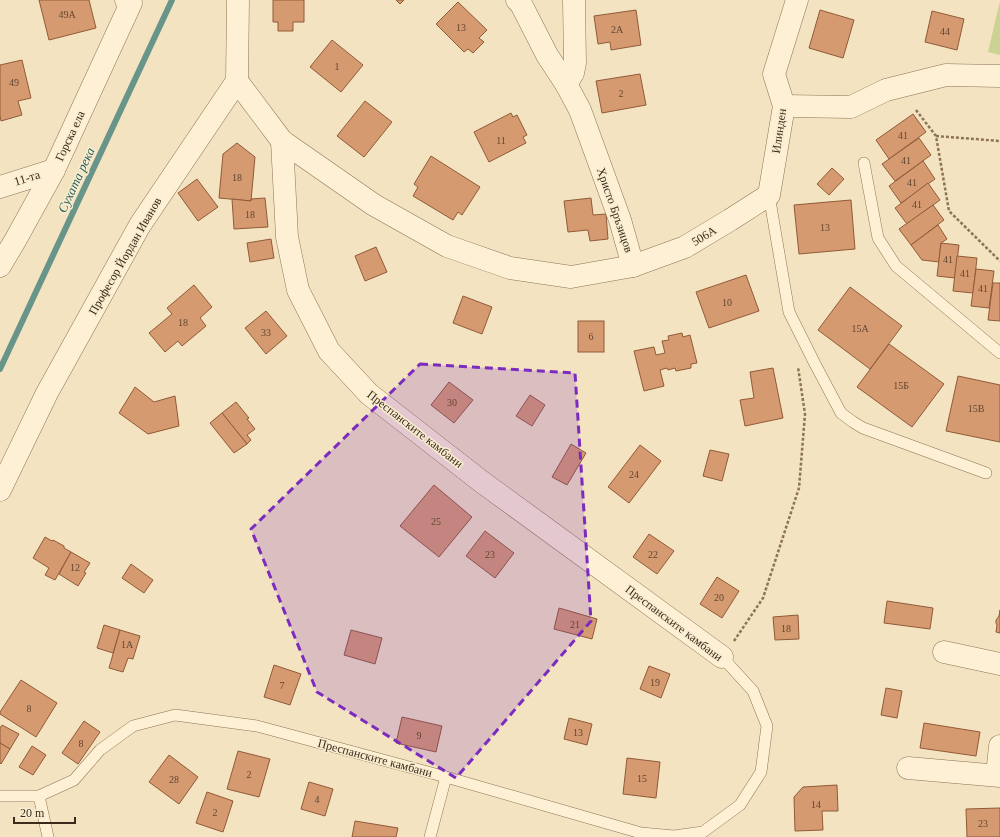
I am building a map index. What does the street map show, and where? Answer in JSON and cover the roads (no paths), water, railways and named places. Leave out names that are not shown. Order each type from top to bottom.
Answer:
[{"type":"street","points":[[237,81],[238,0]]},
{"type":"street","name":"Христо Бръзицов","points":[[237,81],[282,141],[374,205],[447,246],[510,268],[571,277],[633,266],[620,220],[580,110],[566,84],[547,55],[521,4],[517,0]]},
{"type":"street","points":[[566,84],[573,73],[575,63],[574,0]]},
{"type":"street","name":"Илинден","points":[[769,195],[784,106],[774,74],[797,0]]},
{"type":"street","name":"Горска ела","points":[[0,266],[54,170],[128,1]]},
{"type":"street","points":[[784,106],[851,107],[886,90],[946,75],[1000,76]]},
{"type":"street","name":"Професор Йордан Иванов","points":[[0,490],[47,393],[140,225],[237,81]]},
{"type":"street","name":"Преспанските камбани","points":[[282,141],[287,237],[298,290],[329,351],[369,394],[381,404],[482,482],[722,657]]},
{"type":"street","name":"11-та","points":[[0,187],[54,170]]},
{"type":"street","name":"506А","points":[[633,266],[686,247],[769,195]]},
{"type":"street","points":[[944,652],[1000,664]]},
{"type":"street","points":[[908,768],[999,776],[1000,746]]},
{"type":"lane","points":[[864,163],[878,238],[896,266],[1000,353]]},
{"type":"lane","points":[[769,195],[789,312],[840,413],[863,428],[986,473]]},
{"type":"lane","name":"Преспанските камбани","points":[[0,796],[39,796],[74,780],[100,750],[133,726],[175,715],[257,726],[446,777],[641,833],[674,836],[704,834],[740,805],[760,772],[767,726],[753,691],[722,657]]},
{"type":"lane","points":[[430,837],[446,777]]},
{"type":"lane","points":[[39,796],[48,837]]},
{"type":"waterway","name":"Сухата река","points":[[0,369],[172,0]]}]
